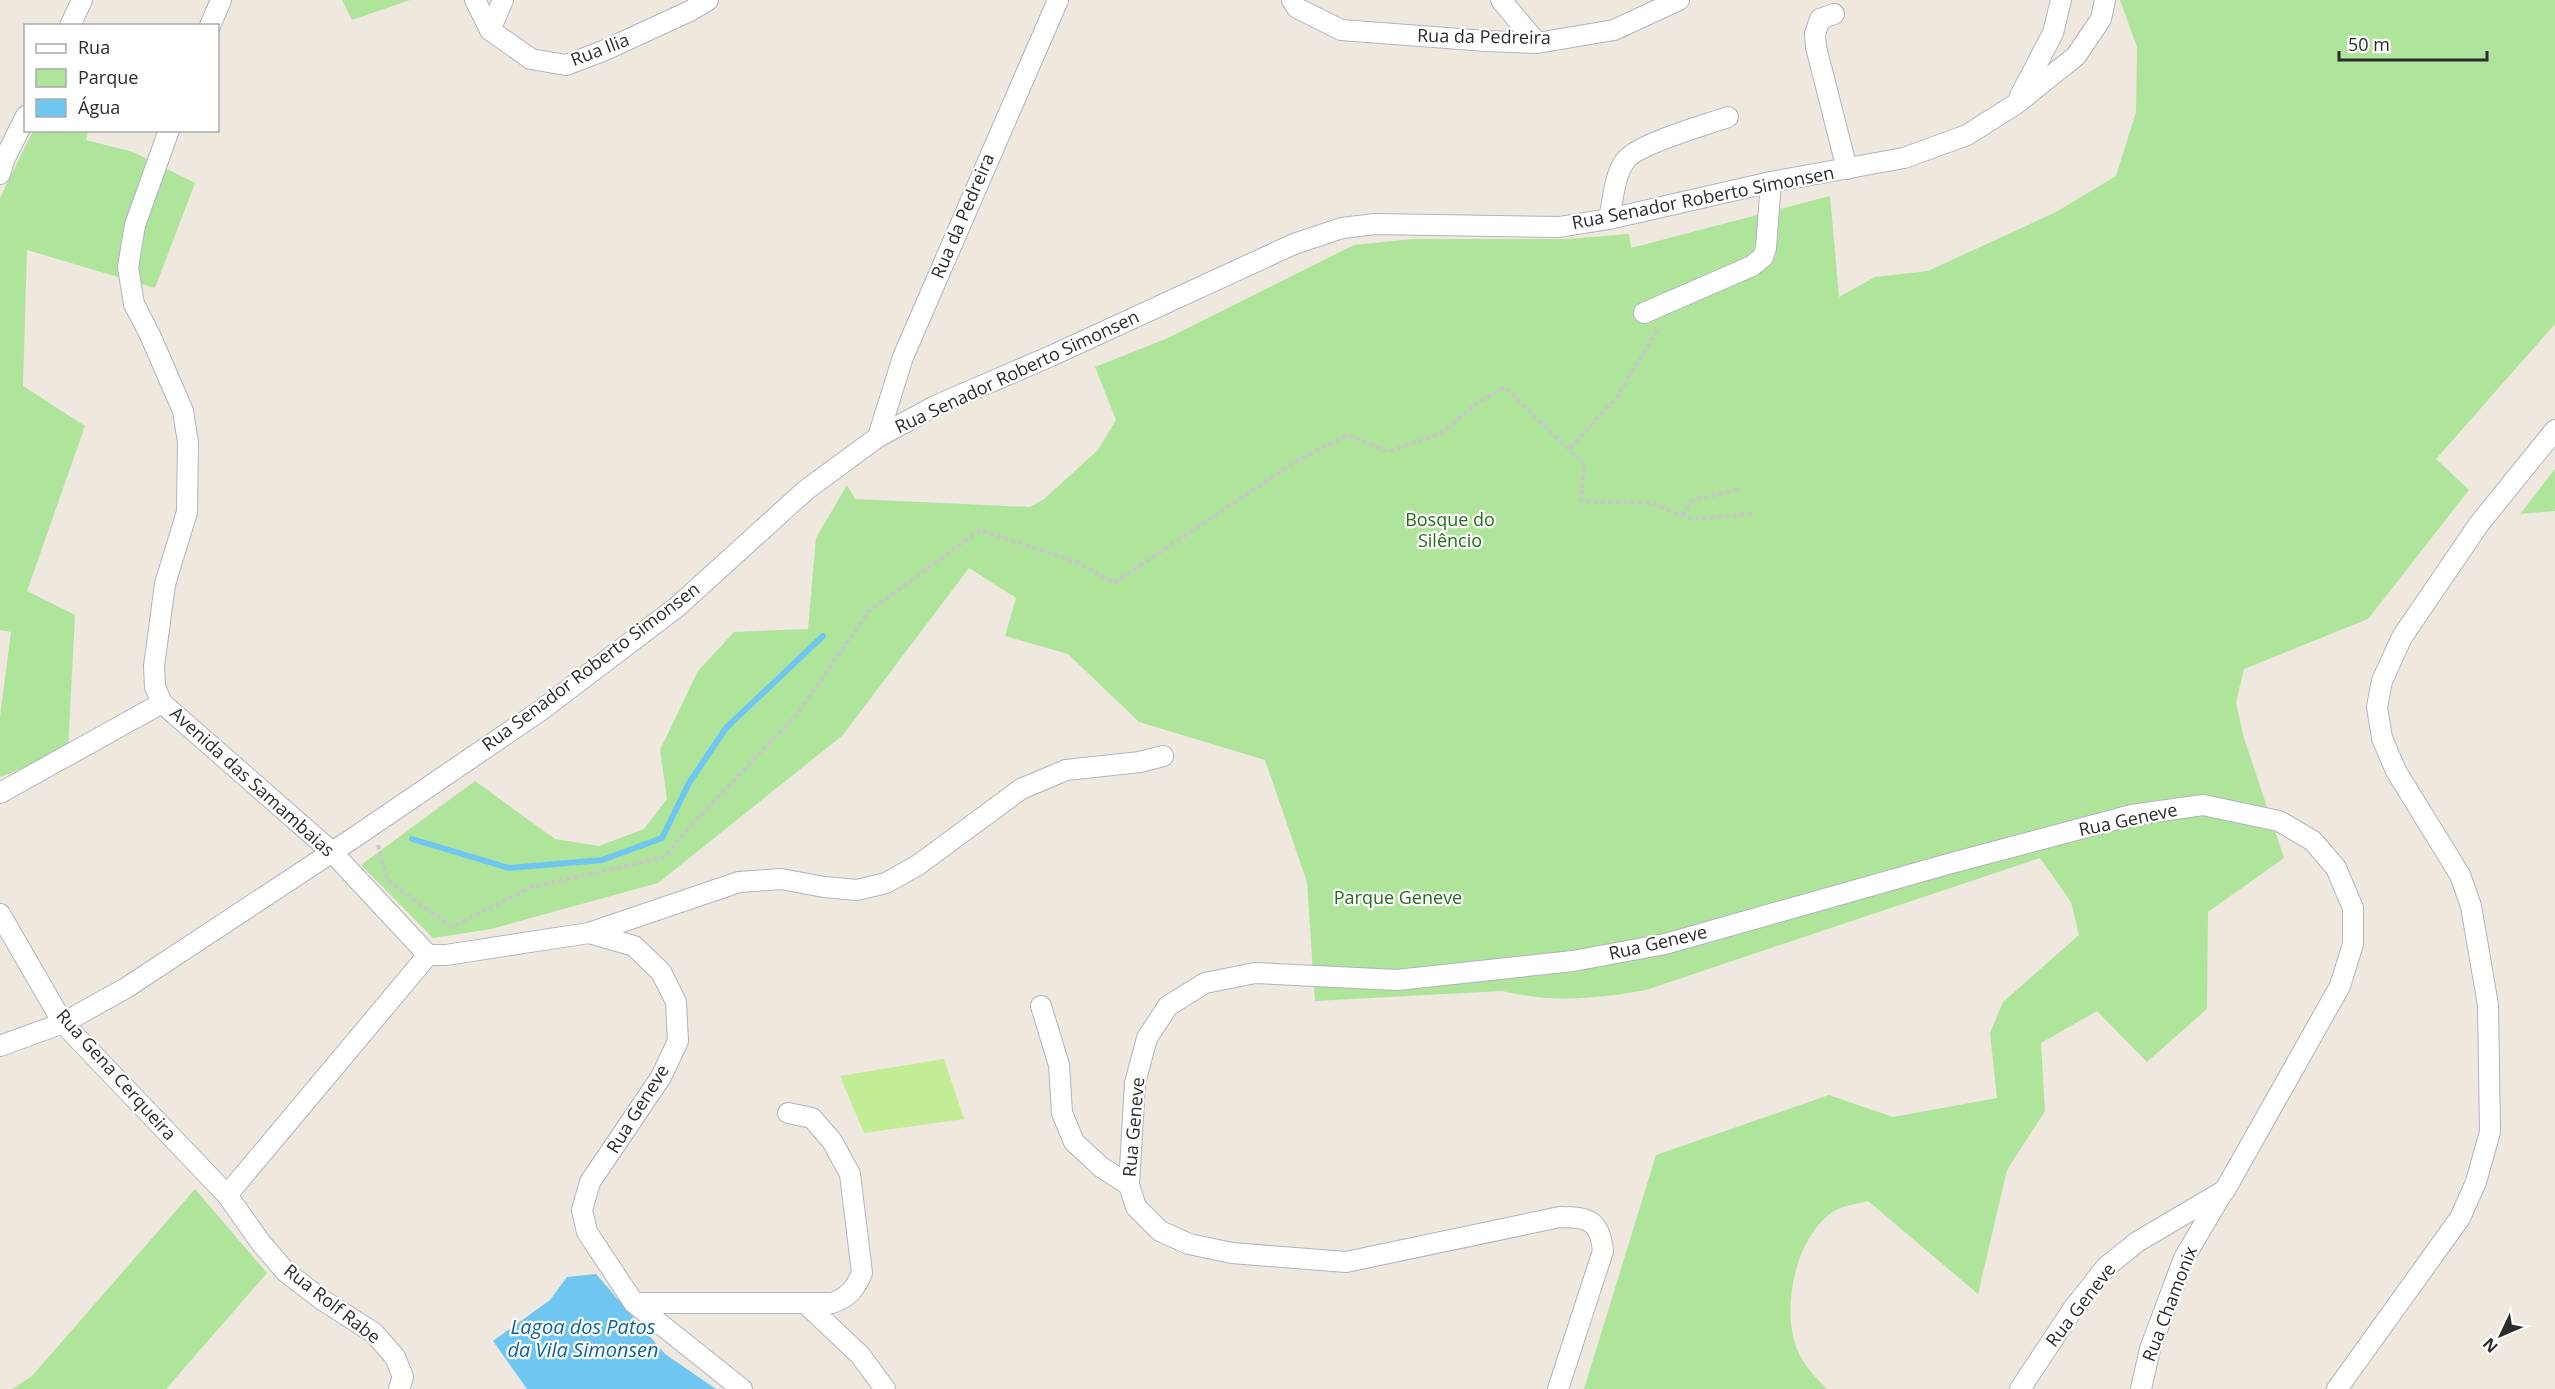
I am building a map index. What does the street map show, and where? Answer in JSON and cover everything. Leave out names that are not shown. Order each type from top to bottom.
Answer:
[{"type":"street","points":[[71,24],[82,0]]},
{"type":"street","points":[[211,24],[221,0]]},
{"type":"street","name":"Rua Ilia","points":[[475,0],[490,30],[531,59],[566,65],[690,12],[708,0]]},
{"type":"street","points":[[490,30],[503,0]]},
{"type":"street","name":"Rua da Pedreira","points":[[878,437],[903,357],[1058,0]]},
{"type":"street","name":"Rua da Pedreira","points":[[1292,0],[1297,8],[1341,30],[1537,43],[1614,30],[1679,0]]},
{"type":"street","points":[[1501,0],[1537,43]]},
{"type":"street","points":[[2016,104],[2054,33],[2061,0]]},
{"type":"street","name":"Rua Senador Roberto Simonsen","points":[[0,1046],[63,1023],[126,988],[540,711],[677,607],[806,490],[878,437],[935,406],[1062,351],[1294,244],[1342,228],[1375,224],[1559,226],[1609,219],[1771,182],[1904,158],[1967,135],[2016,104],[2076,56],[2101,19],[2105,0]]},
{"type":"street","points":[[1834,14],[1820,19],[1815,34],[1846,169]]},
{"type":"street","points":[[1609,219],[1617,181],[1625,159],[1646,146],[1728,117]]},
{"type":"street","points":[[0,174],[24,120]]},
{"type":"street","name":"Avenida das Samambaias","points":[[168,132],[135,225],[128,267],[134,304],[183,411],[188,442],[187,512],[165,584],[154,666],[155,687],[162,702],[332,852],[428,955]]},
{"type":"street","points":[[1644,313],[1752,266],[1763,257],[1767,239],[1771,182]]},
{"type":"street","points":[[2337,1389],[2460,1218],[2476,1182],[2490,1132],[2488,1005],[2471,906],[2460,875],[2396,771],[2386,746],[2377,706],[2382,681],[2402,637],[2479,524],[2555,430]]},
{"type":"street","points":[[0,794],[162,702]]},
{"type":"street","points":[[589,933],[739,882],[781,879],[857,890],[886,883],[918,866],[1021,789],[1066,770],[1140,762],[1163,756]]},
{"type":"street","name":"Rua Geneve","points":[[1558,1389],[1603,1251],[1602,1236],[1593,1222],[1581,1217],[1560,1217],[1346,1262],[1232,1253],[1189,1244],[1160,1231],[1137,1207],[1129,1185],[1135,1083],[1147,1038],[1168,1006],[1204,983],[1255,973],[1397,980],[1574,961],[1665,944],[2132,815],[2203,806],[2279,821],[2313,841],[2337,868],[2353,908],[2353,944],[2340,986],[2225,1190],[2137,1242],[2106,1267],[2073,1309],[2020,1389]]},
{"type":"street","name":"Rua Gena Cerqueira","points":[[0,914],[63,1023],[227,1195]]},
{"type":"street","name":"Rua Geneve","points":[[428,955],[446,955],[589,933],[634,946],[661,972],[676,1002],[678,1041],[661,1077],[590,1182],[582,1210],[587,1232],[634,1303],[742,1389]]},
{"type":"street","points":[[227,1195],[428,955]]},
{"type":"street","points":[[1041,1006],[1059,1065],[1062,1113],[1074,1142],[1101,1167],[1129,1185]]},
{"type":"street","points":[[634,1303],[832,1303],[845,1298],[856,1287],[862,1273],[862,1264],[850,1174],[832,1141],[812,1118],[788,1113]]},
{"type":"street","name":"Rua Chamonix","points":[[2141,1389],[2150,1349],[2184,1258],[2225,1190]]},
{"type":"street","name":"Rua Rolf Rabe","points":[[227,1195],[261,1243],[286,1272],[321,1299],[374,1333],[395,1357],[403,1377],[399,1389]]},
{"type":"street","points":[[805,1304],[860,1355],[885,1389]]},
{"type":"path","points":[[1569,448],[1617,397],[1657,331],[1644,313]]},
{"type":"path","points":[[372,824],[388,881],[452,927],[532,887],[665,857],[684,833],[797,714],[869,611],[980,530],[1079,562],[1114,583],[1298,460],[1348,435],[1388,452],[1441,433],[1476,404],[1505,387],[1584,464],[1581,501],[1652,503],[1692,519],[1753,514]]},
{"type":"path","points":[[1682,515],[1693,500],[1741,489]]},
{"type":"green space","points":[[342,0],[410,0],[352,20]]},
{"type":"green space","points":[[2120,0],[2555,0],[2555,324],[2436,459],[2469,490],[2368,619],[2244,669],[2236,702],[2243,735],[2284,858],[2208,912],[2207,1009],[2147,1062],[2097,1011],[2041,1043],[2045,1111],[2007,1170],[1978,1294],[1868,1201],[1836,1210],[1823,1220],[1812,1234],[1803,1250],[1792,1287],[1791,1324],[1799,1354],[1827,1389],[1584,1389],[1656,1155],[1829,1095],[1893,1117],[1997,1098],[1990,1033],[2003,1002],[2079,935],[2071,902],[2040,858],[1646,990],[1609,996],[1574,998],[1539,997],[1502,991],[1315,1001],[1307,882],[1265,760],[1139,722],[1068,654],[1005,636],[1016,598],[969,568],[843,735],[658,883],[491,929],[433,938],[361,865],[475,781],[555,839],[599,846],[644,829],[667,799],[660,750],[698,671],[734,632],[808,629],[816,538],[847,485],[855,499],[1030,507],[1044,499],[1098,450],[1116,420],[1095,367],[1168,338],[1354,245],[1413,239],[1567,239],[1629,234],[1631,248],[1830,196],[1839,297],[1875,277],[1928,271],[2056,212],[2116,176],[2136,112],[2137,47]]},
{"type":"green space","points":[[33,132],[88,132],[86,140],[133,152],[195,183],[155,288],[27,250],[23,386],[85,426],[27,591],[75,615],[68,751],[0,777],[0,717],[11,632],[0,630],[0,198]]},
{"type":"green space","points":[[2555,469],[2555,511],[2520,514]]},
{"type":"green space","points":[[944,1059],[964,1119],[864,1133],[840,1076]]},
{"type":"green space","points":[[195,1189],[267,1273],[166,1389],[12,1389],[32,1376]]},
{"type":"water","name":"Lagoa dos Patos da Vila Simonsen","points":[[596,1274],[665,1354],[716,1389],[527,1389],[493,1341],[550,1300],[567,1277]]},
{"type":"waterway","points":[[412,839],[509,868],[602,860],[662,838],[689,783],[726,728],[823,636]]},
{"type":"park label","name":"Bosque do Silêncio","points":[[1450,530]]},
{"type":"park label","name":"Parque Geneve","points":[[1398,898]]}]
